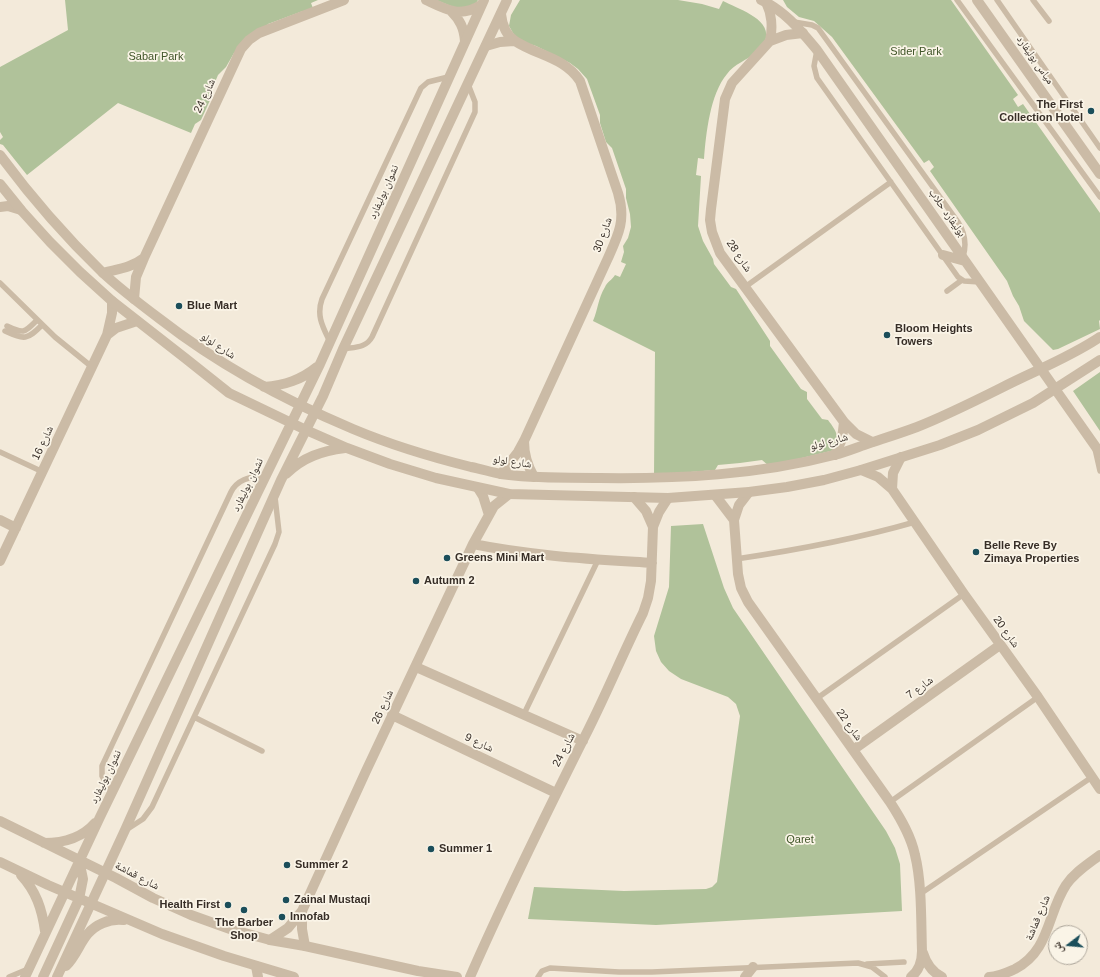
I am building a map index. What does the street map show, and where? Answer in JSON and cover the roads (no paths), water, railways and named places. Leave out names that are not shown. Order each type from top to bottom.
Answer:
[{"type":"street","name":"شارع 24","points":[[134,299],[136,277],[144,258],[234,60],[241,49],[249,40],[259,33],[344,0]]},
{"type":"street","points":[[426,0],[451,11],[467,12],[483,3]]},
{"type":"street","points":[[59,974],[90,904],[126,830],[281,480],[315,413],[507,0]]},
{"type":"street","name":"مياس بوليفارد","points":[[977,0],[1100,174]]},
{"type":"street","points":[[763,1],[770,11],[772,21],[770,40]]},
{"type":"street","name":"بوليفارد حلاب","points":[[763,1],[792,22],[817,50],[1055,389],[1097,445]]},
{"type":"street","name":"نشوان بوليفارد","points":[[27,973],[45,931],[111,793],[320,364],[448,77],[483,3]]},
{"type":"street","points":[[451,11],[461,24],[465,41]]},
{"type":"street","points":[[501,14],[505,29],[514,41]]},
{"type":"street","name":"شارع 28","points":[[803,33],[786,34],[770,40],[737,76],[728,90],[725,99],[711,209],[712,232],[720,253],[844,422],[856,434],[872,442]]},
{"type":"street","points":[[486,46],[500,42],[514,41]]},
{"type":"street","name":"شارع 30","points":[[501,474],[518,452],[524,441],[608,258],[621,227],[623,216],[622,204],[580,81],[575,74],[561,63],[514,41]]},
{"type":"street","name":"شارع لولو","points":[[0,155],[22,185],[63,232],[103,272],[134,299],[198,347],[230,368],[300,406],[385,442],[443,460],[501,474],[534,477],[624,478],[737,473],[790,464],[835,454],[915,428],[957,410],[1089,345],[1100,337]]},
{"type":"street","points":[[0,184],[21,210],[55,247],[112,301],[229,393],[291,424],[347,448],[436,478],[509,494],[668,498],[749,492],[824,480],[940,445],[978,430],[1033,403],[1100,360]]},
{"type":"street","points":[[0,207],[8,206],[21,210]]},
{"type":"street","points":[[942,255],[964,259]]},
{"type":"street","points":[[103,272],[127,268],[144,258]]},
{"type":"street","name":"شارع 16","points":[[0,561],[107,335],[112,313],[112,301]]},
{"type":"street","points":[[107,335],[116,328],[137,321]]},
{"type":"street","points":[[264,387],[279,386],[294,382],[308,374],[320,364]]},
{"type":"street","points":[[835,454],[842,439],[844,422]]},
{"type":"street","points":[[524,441],[524,454],[534,477]]},
{"type":"street","points":[[281,480],[294,466],[310,456],[328,450],[347,448]]},
{"type":"street","points":[[892,489],[893,473],[901,457]]},
{"type":"street","name":"شارع 20","points":[[861,470],[878,476],[892,489],[964,594],[1038,697],[1100,789]]},
{"type":"street","points":[[478,488],[483,496],[489,515]]},
{"type":"street","name":"شارع 22","points":[[749,492],[739,505],[734,520],[739,581],[748,602],[890,802],[901,819],[909,837],[919,875],[922,951],[922,960],[919,968],[911,977]]},
{"type":"street","name":"شارع 26","points":[[270,940],[288,928],[302,911],[392,715],[416,668],[473,544],[494,506],[509,494]]},
{"type":"street","points":[[715,495],[734,520]]},
{"type":"street","name":"شارع 24","points":[[634,497],[646,511],[653,527]]},
{"type":"street","name":"شارع 24","points":[[470,977],[496,917],[583,741],[643,613],[651,581],[653,527],[659,512],[668,498]]},
{"type":"street","points":[[0,520],[16,528]]},
{"type":"street","points":[[473,544],[507,551],[598,560],[652,563]]},
{"type":"street","name":"شارع 7","points":[[853,750],[1000,645]]},
{"type":"street","points":[[416,668],[583,741]]},
{"type":"street","name":"شارع 9","points":[[392,715],[556,793]]},
{"type":"street","points":[[42,843],[57,843],[71,839],[87,830],[100,817]]},
{"type":"street","name":"شارع قماشة","points":[[0,821],[42,843],[105,872],[152,898],[191,915],[230,929],[270,940],[305,946],[418,971],[457,977]]},
{"type":"street","name":"شارع قماشة","points":[[988,977],[1006,973],[1019,967],[1030,958],[1039,948],[1046,935],[1061,894],[1066,886],[1080,869],[1100,855]]},
{"type":"street","points":[[43,977],[79,899],[83,879],[80,860]]},
{"type":"street","points":[[0,862],[18,872],[90,904],[193,946],[287,976]]},
{"type":"street","points":[[18,872],[27,881],[40,903],[45,931]]},
{"type":"street","name":"شارع 26","points":[[302,911],[302,929],[305,946]]},
{"type":"street","points":[[59,974],[70,963],[86,935],[93,928],[109,921],[120,919],[130,920]]},
{"type":"street","name":"شارع 22","points":[[922,951],[930,968],[942,977]]},
{"type":"street","points":[[256,966],[258,977]]},
{"type":"street","points":[[745,977],[753,967]]},
{"type":"lane","points":[[957,0],[1100,197]]},
{"type":"lane","points":[[997,0],[1100,148]]},
{"type":"lane","points":[[1033,0],[1049,21]]},
{"type":"lane","points":[[792,22],[812,25],[818,28],[962,228],[965,242],[964,259]]},
{"type":"lane","points":[[817,50],[814,66],[817,78],[890,182],[958,277],[962,280],[980,282]]},
{"type":"lane","points":[[330,342],[319,318],[322,300],[421,88],[428,82],[448,77]]},
{"type":"lane","points":[[344,349],[363,346],[372,336],[475,112],[475,102],[468,84]]},
{"type":"lane","points":[[745,287],[890,182]]},
{"type":"lane","points":[[947,291],[962,280]]},
{"type":"lane","points":[[0,283],[40,322],[92,368]]},
{"type":"lane","points":[[6,328],[23,332],[40,322]]},
{"type":"lane","points":[[1097,445],[1100,471]]},
{"type":"lane","points":[[0,452],[43,472]]},
{"type":"lane","points":[[111,793],[102,776],[102,766],[231,492],[233,488],[241,481],[267,474]]},
{"type":"lane","points":[[126,830],[148,814],[278,538],[279,525],[275,494]]},
{"type":"lane","points":[[736,559],[821,546],[915,522]]},
{"type":"lane","points":[[523,716],[598,560]]},
{"type":"lane","points":[[816,699],[964,594]]},
{"type":"lane","points":[[890,802],[1038,697]]},
{"type":"lane","points":[[194,717],[262,751]]},
{"type":"lane","points":[[920,894],[1092,777]]},
{"type":"lane","points":[[538,977],[542,971],[550,968],[645,972],[904,962]]},
{"type":"lane","points":[[865,964],[872,967],[885,977]]},
{"type":"lane","points":[[8,977],[27,973]]},
{"type":"place","name":"The First Collection Hotel","points":[[1091,111]]},
{"type":"place","name":"Blue Mart","points":[[179,306]]},
{"type":"place","name":"Bloom Heights Towers","points":[[887,335]]},
{"type":"place","name":"Belle Reve By Zimaya Properties","points":[[976,552]]},
{"type":"place","name":"Greens Mini Mart","points":[[447,558]]},
{"type":"place","name":"Autumn 2","points":[[416,581]]},
{"type":"place","name":"Summer 1","points":[[431,849]]},
{"type":"place","name":"Summer 2","points":[[287,865]]},
{"type":"place","name":"Zainal Mustaqi","points":[[286,900]]},
{"type":"place","name":"Health First","points":[[228,905]]},
{"type":"place","name":"The Barber Shop","points":[[244,910]]},
{"type":"place","name":"Innofab","points":[[282,917]]},
{"type":"park label","name":"Sider Park","points":[[916,52]]},
{"type":"park label","name":"Sabar Park","points":[[156,57]]},
{"type":"park label","name":"Qaret","points":[[800,840]]}]
